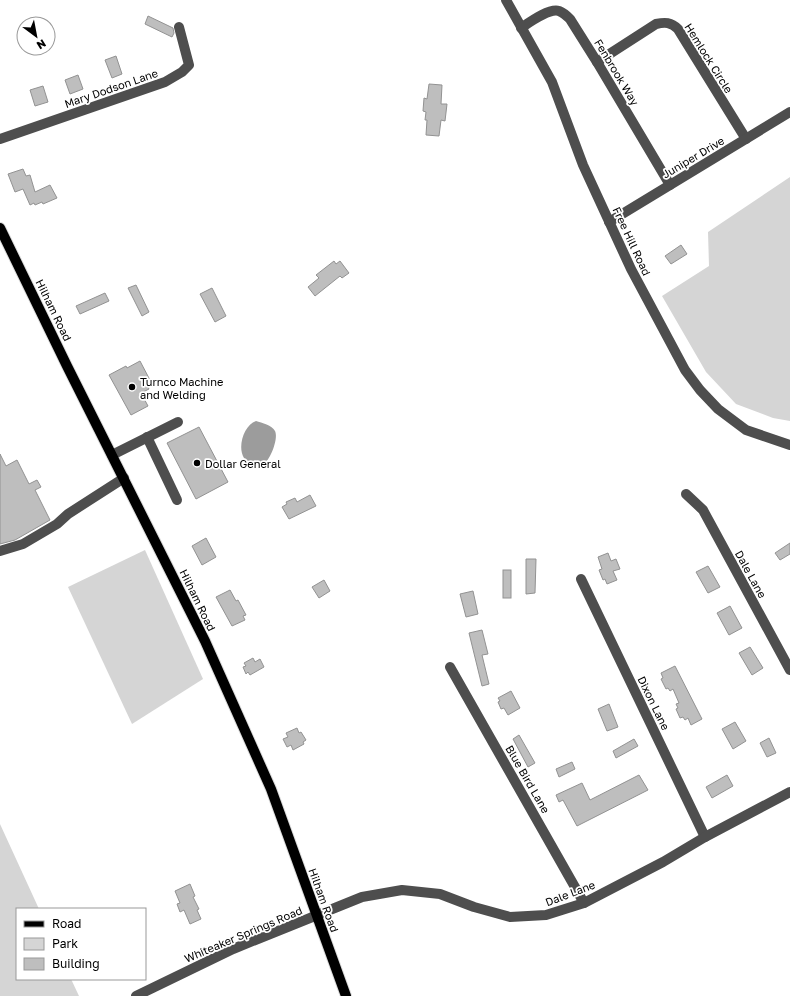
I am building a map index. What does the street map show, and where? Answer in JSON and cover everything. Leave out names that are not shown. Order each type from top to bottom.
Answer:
[{"type":"main road","name":"Hilham Road","points":[[0,228],[205,641],[271,789],[346,996]]},
{"type":"street","name":"Free Hill Road","points":[[506,0],[552,82],[583,165],[609,222],[670,345],[685,370],[700,390],[718,409],[746,430],[790,445]]},
{"type":"street","name":"Fenbrook Way","points":[[521,28],[550,11],[558,11],[565,14],[570,19],[598,62],[670,186]]},
{"type":"street","name":"Hemlock Circle","points":[[598,62],[656,24],[665,22],[673,24],[678,29],[746,139]]},
{"type":"street","name":"Mary Dodson Lane","points":[[0,139],[165,82],[182,72],[189,65],[179,27]]},
{"type":"street","name":"Juniper Drive","points":[[609,222],[790,112]]},
{"type":"street","points":[[112,455],[178,422]]},
{"type":"street","points":[[147,437],[177,500]]},
{"type":"street","points":[[0,551],[23,544],[57,524],[68,514],[124,478]]},
{"type":"street","name":"Dale Lane","points":[[686,494],[703,510],[790,670]]},
{"type":"street","name":"Dixon Lane","points":[[581,579],[705,837]]},
{"type":"street","name":"Blue Bird Lane","points":[[450,667],[584,903]]},
{"type":"street","name":"Dale Lane","points":[[316,916],[362,897],[402,890],[440,894],[474,907],[510,917],[546,915],[584,903],[663,862],[705,837],[790,792]]},
{"type":"street","name":"Whiteaker Springs Road","points":[[136,996],[234,949],[316,916]]},
{"type":"green space","points":[[790,177],[790,421],[773,418],[736,404],[706,372],[662,296],[709,266],[708,232]]},
{"type":"green space","points":[[145,550],[203,679],[132,724],[68,587]]},
{"type":"green space","points":[[0,824],[39,908],[16,908],[16,980],[71,980],[79,996],[0,996]]},
{"type":"shaded area","points":[[256,421],[272,427],[276,435],[276,440],[270,456],[261,466],[254,465],[246,460],[241,448],[245,432],[252,423]]},
{"type":"building","points":[[148,16],[173,28],[174,33],[172,37],[145,24]]},
{"type":"building","points":[[116,56],[122,74],[112,78],[105,60]]},
{"type":"building","points":[[78,75],[83,89],[70,94],[65,80]]},
{"type":"building","points":[[429,84],[442,85],[441,104],[447,104],[445,121],[441,120],[439,136],[426,135],[426,112],[423,111],[424,98],[427,99]]},
{"type":"building","points":[[43,86],[48,102],[35,106],[30,90]]},
{"type":"building","points":[[23,169],[26,176],[30,175],[35,192],[50,185],[57,198],[43,204],[42,202],[35,205],[34,203],[30,205],[23,189],[15,192],[8,174]]},
{"type":"building","points":[[681,245],[687,254],[671,264],[665,256]]},
{"type":"building","points":[[334,261],[336,264],[340,261],[349,273],[342,278],[340,276],[315,296],[308,287],[319,278],[316,275]]},
{"type":"building","points":[[136,285],[149,312],[142,316],[128,288]]},
{"type":"building","points":[[212,288],[226,316],[215,322],[200,294]]},
{"type":"building","points":[[105,293],[109,301],[80,314],[76,306]]},
{"type":"building","name":"Turnco Machine and Welding","points":[[140,361],[151,382],[147,385],[149,389],[141,393],[148,406],[131,415],[109,375],[126,366],[127,368]]},
{"type":"building","name":"Dollar General","points":[[199,427],[228,482],[196,499],[167,443]]},
{"type":"building","points":[[0,454],[6,466],[17,460],[29,484],[37,480],[41,487],[35,490],[50,520],[15,540],[0,544]]},
{"type":"building","points":[[310,495],[316,506],[289,519],[282,507],[287,504],[286,502],[295,498],[297,502]]},
{"type":"building","points":[[206,538],[216,557],[202,565],[192,546]]},
{"type":"building","points":[[790,543],[790,554],[780,560],[775,553]]},
{"type":"building","points":[[608,553],[611,561],[616,559],[620,569],[613,571],[617,580],[607,584],[605,579],[603,580],[599,570],[602,569],[598,557]]},
{"type":"building","points":[[526,559],[536,559],[535,593],[526,594]]},
{"type":"building","points":[[708,566],[720,587],[708,593],[696,572]]},
{"type":"building","points":[[503,570],[511,570],[511,598],[503,598]]},
{"type":"building","points":[[324,580],[330,591],[319,598],[312,587]]},
{"type":"building","points":[[230,590],[236,601],[238,600],[246,615],[243,616],[245,620],[232,626],[216,597]]},
{"type":"building","points":[[473,591],[478,614],[466,617],[460,594]]},
{"type":"building","points":[[730,606],[742,628],[729,635],[717,613]]},
{"type":"building","points":[[482,630],[488,654],[482,655],[489,684],[482,686],[469,633]]},
{"type":"building","points":[[750,647],[763,668],[752,675],[739,653]]},
{"type":"building","points":[[253,658],[255,662],[260,659],[264,667],[250,675],[248,672],[246,674],[243,667],[246,666],[244,663]]},
{"type":"building","points":[[675,666],[702,719],[691,725],[688,718],[685,720],[683,717],[680,718],[676,709],[678,708],[676,704],[679,703],[673,689],[670,691],[668,688],[666,689],[661,679],[663,678],[661,673]]},
{"type":"building","points":[[511,691],[520,708],[508,715],[504,708],[501,709],[498,698]]},
{"type":"building","points":[[609,704],[618,727],[607,731],[598,709]]},
{"type":"building","points":[[735,722],[746,741],[733,749],[722,729]]},
{"type":"building","points":[[297,728],[299,733],[301,732],[306,740],[303,742],[304,744],[293,750],[291,745],[287,747],[283,739],[288,737],[286,733]]},
{"type":"building","points":[[519,735],[535,763],[528,767],[513,739]]},
{"type":"building","points":[[769,738],[776,753],[767,757],[760,743]]},
{"type":"building","points":[[634,739],[638,746],[616,758],[613,751]]},
{"type":"building","points":[[572,762],[575,769],[559,777],[556,769]]},
{"type":"building","points":[[639,775],[648,790],[577,826],[563,800],[559,802],[556,795],[582,783],[590,800]]},
{"type":"building","points":[[727,775],[733,786],[712,798],[706,787]]},
{"type":"building","points":[[190,884],[201,919],[190,924],[184,910],[180,912],[177,904],[180,903],[175,891]]},
{"type":"place","name":"Turnco Machine and Welding","points":[[132,387]]},
{"type":"place","name":"Dollar General","points":[[197,463]]}]
